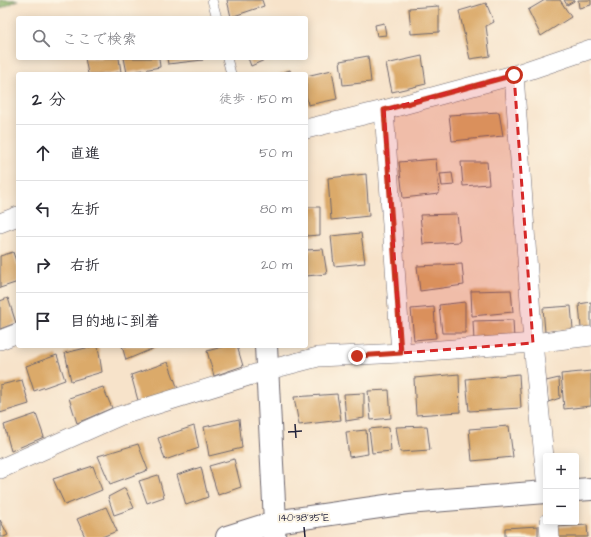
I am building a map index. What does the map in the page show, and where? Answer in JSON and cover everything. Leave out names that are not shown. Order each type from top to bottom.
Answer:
[{"type":"street","points":[[308,129],[514,75],[591,49]]},
{"type":"street","points":[[514,75],[533,343],[544,453]]},
{"type":"street","points":[[384,110],[401,353]]},
{"type":"street","points":[[0,223],[16,217]]},
{"type":"street","points":[[0,340],[16,335]]},
{"type":"street","points":[[0,469],[119,416],[268,370],[318,357],[401,353],[533,343],[591,336]]},
{"type":"street","points":[[266,348],[274,529]]},
{"type":"street","points":[[579,490],[591,489]]},
{"type":"street","points":[[227,537],[407,503],[543,492]]},
{"type":"street","points":[[549,525],[550,537]]},
{"type":"lane","points":[[212,0],[216,16]]},
{"type":"lane","points":[[228,60],[230,72]]},
{"type":"highlighted area","points":[[514,75],[533,343],[401,353],[384,110]]},
{"type":"green space","points":[[0,0],[18,0],[0,9]]},
{"type":"building","points":[[227,0],[262,0],[264,6],[231,16]]},
{"type":"building","points":[[545,0],[560,0],[571,17],[541,36],[528,10]]},
{"type":"building","points":[[564,0],[574,0],[574,1],[567,5]]},
{"type":"building","points":[[578,0],[591,0],[591,5],[579,8]]},
{"type":"building","points":[[486,3],[494,22],[486,26],[490,56],[470,59],[459,11]]},
{"type":"building","points":[[439,6],[439,32],[411,34],[409,8]]},
{"type":"building","points":[[384,23],[386,35],[377,36],[375,25]]},
{"type":"building","points":[[368,56],[371,82],[343,85],[340,61]]},
{"type":"building","points":[[422,56],[426,84],[392,92],[386,64]]},
{"type":"building","points":[[85,60],[119,60],[121,72],[88,72]]},
{"type":"building","points":[[124,60],[159,60],[160,67],[127,72]]},
{"type":"building","points":[[167,60],[203,60],[168,64]]},
{"type":"building","points":[[249,60],[264,60],[251,66]]},
{"type":"building","points":[[332,70],[337,99],[308,105],[308,76]]},
{"type":"building","points":[[499,112],[503,136],[452,141],[449,115]]},
{"type":"building","points":[[436,159],[439,194],[403,198],[399,162]]},
{"type":"building","points":[[461,162],[487,162],[489,184],[463,186]]},
{"type":"building","points":[[452,173],[454,185],[442,186],[440,174]]},
{"type":"building","points":[[366,174],[369,216],[331,220],[328,178]]},
{"type":"building","points":[[308,207],[320,207],[320,235],[308,236]]},
{"type":"building","points":[[457,214],[460,242],[423,244],[420,215]]},
{"type":"building","points":[[361,233],[365,263],[334,266],[331,236]]},
{"type":"building","points":[[323,249],[327,274],[308,276],[308,250]]},
{"type":"building","points":[[13,252],[16,261],[16,283],[0,288],[0,256]]},
{"type":"building","points":[[462,264],[464,285],[420,291],[417,266]]},
{"type":"building","points":[[511,290],[513,312],[472,316],[471,291]]},
{"type":"building","points":[[8,298],[16,323],[0,329],[0,301]]},
{"type":"building","points":[[465,302],[465,333],[442,333],[439,305]]},
{"type":"building","points":[[591,302],[591,327],[581,328],[579,304]]},
{"type":"building","points":[[571,306],[573,329],[545,332],[543,308]]},
{"type":"building","points":[[434,307],[436,338],[414,340],[411,309]]},
{"type":"building","points":[[513,320],[514,339],[474,341],[473,321]]},
{"type":"building","points":[[86,348],[98,348],[102,372],[71,381],[65,353]]},
{"type":"building","points":[[123,348],[154,348],[126,360]]},
{"type":"building","points":[[218,348],[238,348],[243,366],[214,376],[207,351]]},
{"type":"building","points":[[57,355],[65,380],[34,391],[26,366]]},
{"type":"building","points":[[168,362],[178,389],[139,404],[131,375]]},
{"type":"building","points":[[591,371],[591,406],[564,409],[561,374]]},
{"type":"building","points":[[459,374],[460,412],[416,415],[414,378]]},
{"type":"building","points":[[519,374],[521,408],[469,411],[466,379]]},
{"type":"building","points":[[559,378],[560,398],[548,402],[546,381]]},
{"type":"building","points":[[22,380],[29,404],[0,413],[0,385]]},
{"type":"building","points":[[103,387],[112,408],[77,423],[69,398]]},
{"type":"building","points":[[389,390],[391,418],[371,420],[368,391]]},
{"type":"building","points":[[364,393],[364,418],[346,421],[344,394]]},
{"type":"building","points":[[337,394],[341,420],[299,425],[294,397]]},
{"type":"building","points":[[36,414],[44,437],[11,451],[4,425]]},
{"type":"building","points":[[239,419],[242,448],[209,456],[204,427]]},
{"type":"building","points":[[194,426],[199,448],[165,460],[158,438]]},
{"type":"building","points":[[427,426],[430,450],[400,452],[396,427]]},
{"type":"building","points":[[509,426],[513,457],[472,461],[469,429]]},
{"type":"building","points":[[389,427],[391,451],[372,453],[369,429]]},
{"type":"building","points":[[366,430],[368,454],[349,457],[346,432]]},
{"type":"building","points":[[138,444],[148,470],[110,484],[98,456]]},
{"type":"building","points":[[234,459],[241,487],[218,495],[209,466]]},
{"type":"building","points":[[93,466],[102,490],[65,505],[53,479]]},
{"type":"building","points":[[201,467],[208,497],[186,505],[177,475]]},
{"type":"building","points":[[158,475],[164,497],[147,503],[139,481]]},
{"type":"building","points":[[125,488],[134,508],[114,515],[108,497]]},
{"type":"building","points":[[106,507],[117,531],[102,537],[85,537],[77,519]]},
{"type":"building","points":[[0,520],[8,535],[4,537],[0,537]]},
{"type":"building","points":[[587,525],[588,537],[558,537],[557,527]]},
{"type":"building","points":[[538,526],[538,537],[505,537],[505,528]]},
{"type":"route","points":[[357,356],[401,353],[384,110],[514,75]]}]
